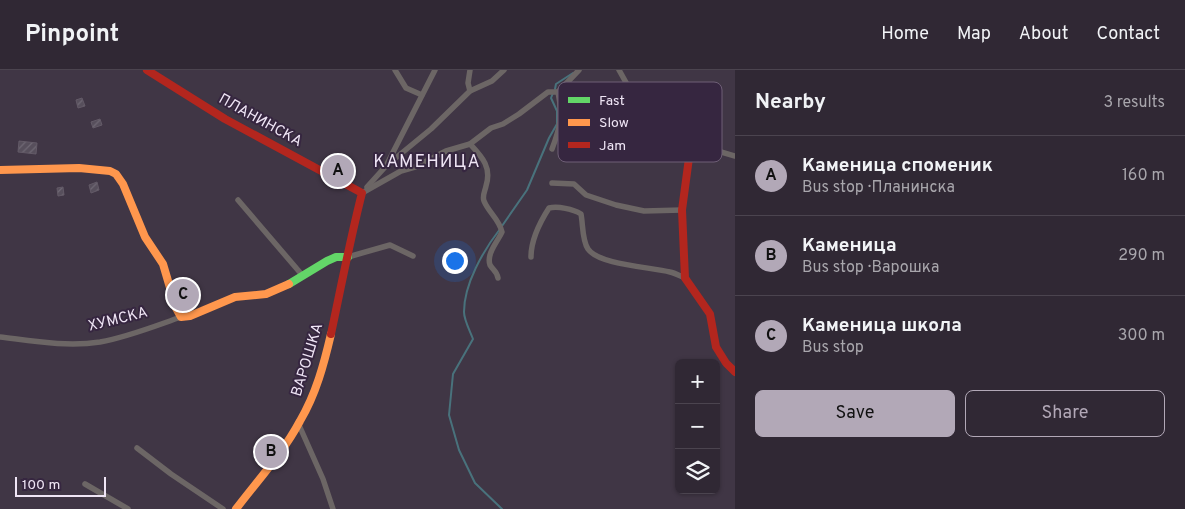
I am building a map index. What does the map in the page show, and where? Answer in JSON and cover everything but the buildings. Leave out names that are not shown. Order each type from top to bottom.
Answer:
[{"type":"street","name":"ПЛАНИНСКА","points":[[147,70],[233,124],[362,193]]},
{"type":"street","points":[[396,70],[406,88],[422,95]]},
{"type":"street","points":[[386,166],[435,70]]},
{"type":"street","points":[[470,70],[468,83],[470,91]]},
{"type":"street","points":[[362,193],[386,166],[431,130],[470,91],[492,81],[504,70]]},
{"type":"street","points":[[568,82],[579,70]]},
{"type":"street","points":[[619,70],[626,82]]},
{"type":"street","points":[[362,193],[401,171],[415,167],[446,151],[470,144],[491,128],[503,124],[519,114],[548,92],[558,92]]},
{"type":"street","points":[[552,149],[557,136]]},
{"type":"street","points":[[470,144],[488,168],[488,179],[483,196],[484,201],[498,219],[502,232],[490,254],[489,260],[490,266],[497,273],[498,278]]},
{"type":"street","points":[[722,152],[735,156]]},
{"type":"street","points":[[684,278],[682,210],[688,162]]},
{"type":"street","points":[[0,170],[79,168],[110,171],[116,174],[123,184],[145,237],[163,264],[176,308],[181,316]]},
{"type":"street","points":[[552,182],[574,184],[586,196],[625,207],[644,211],[682,210]]},
{"type":"street","name":"ВАРОШКА","points":[[236,509],[299,425],[308,408],[324,365],[348,257],[349,243],[362,193]]},
{"type":"street","points":[[238,200],[303,276]]},
{"type":"street","points":[[531,257],[531,247],[544,215],[549,208],[559,208],[581,214],[588,250],[597,256],[627,265],[670,272],[684,278],[710,314],[716,347],[726,364],[735,372]]},
{"type":"street","points":[[348,257],[390,245],[413,256]]},
{"type":"street","name":"ХУМСКА","points":[[0,337],[52,344],[99,342],[181,316],[190,316],[236,297],[266,294],[303,276],[327,260],[336,257],[348,257]]},
{"type":"street","points":[[299,425],[323,480],[333,509]]},
{"type":"street","points":[[137,448],[171,474],[223,509]]},
{"type":"street","points":[[86,484],[128,509]]},
{"type":"waterway","points":[[559,82],[573,73]]},
{"type":"waterway","points":[[555,89],[558,83]]},
{"type":"waterway","points":[[502,226],[527,190],[557,124],[557,111],[551,98],[553,93]]},
{"type":"waterway","points":[[500,229],[481,258],[467,290],[464,315],[473,339],[453,374],[449,415],[459,450],[475,483],[502,509]]},
{"type":"traffic: fast","points":[[289,284],[327,261],[336,257],[348,257]]},
{"type":"traffic: slow","points":[[0,170],[79,168],[110,171],[116,174],[123,184],[145,237],[163,264],[176,308],[181,317],[190,316],[235,297],[266,294],[289,284]]},
{"type":"traffic: slow","points":[[236,509],[278,455],[306,411],[319,379],[331,334]]},
{"type":"traffic: jam","points":[[147,70],[225,119],[362,193],[331,334]]},
{"type":"traffic: jam","points":[[688,162],[682,210],[685,278],[710,314],[716,347],[726,363],[735,372]]},
{"type":"place","name":"Каменица споменик","points":[[338,171]]},
{"type":"place","name":"Каменица школа","points":[[183,295]]},
{"type":"place","name":"Каменица","points":[[271,452]]},
{"type":"district","name":"КАМЕНИЦА","points":[[427,162]]}]
